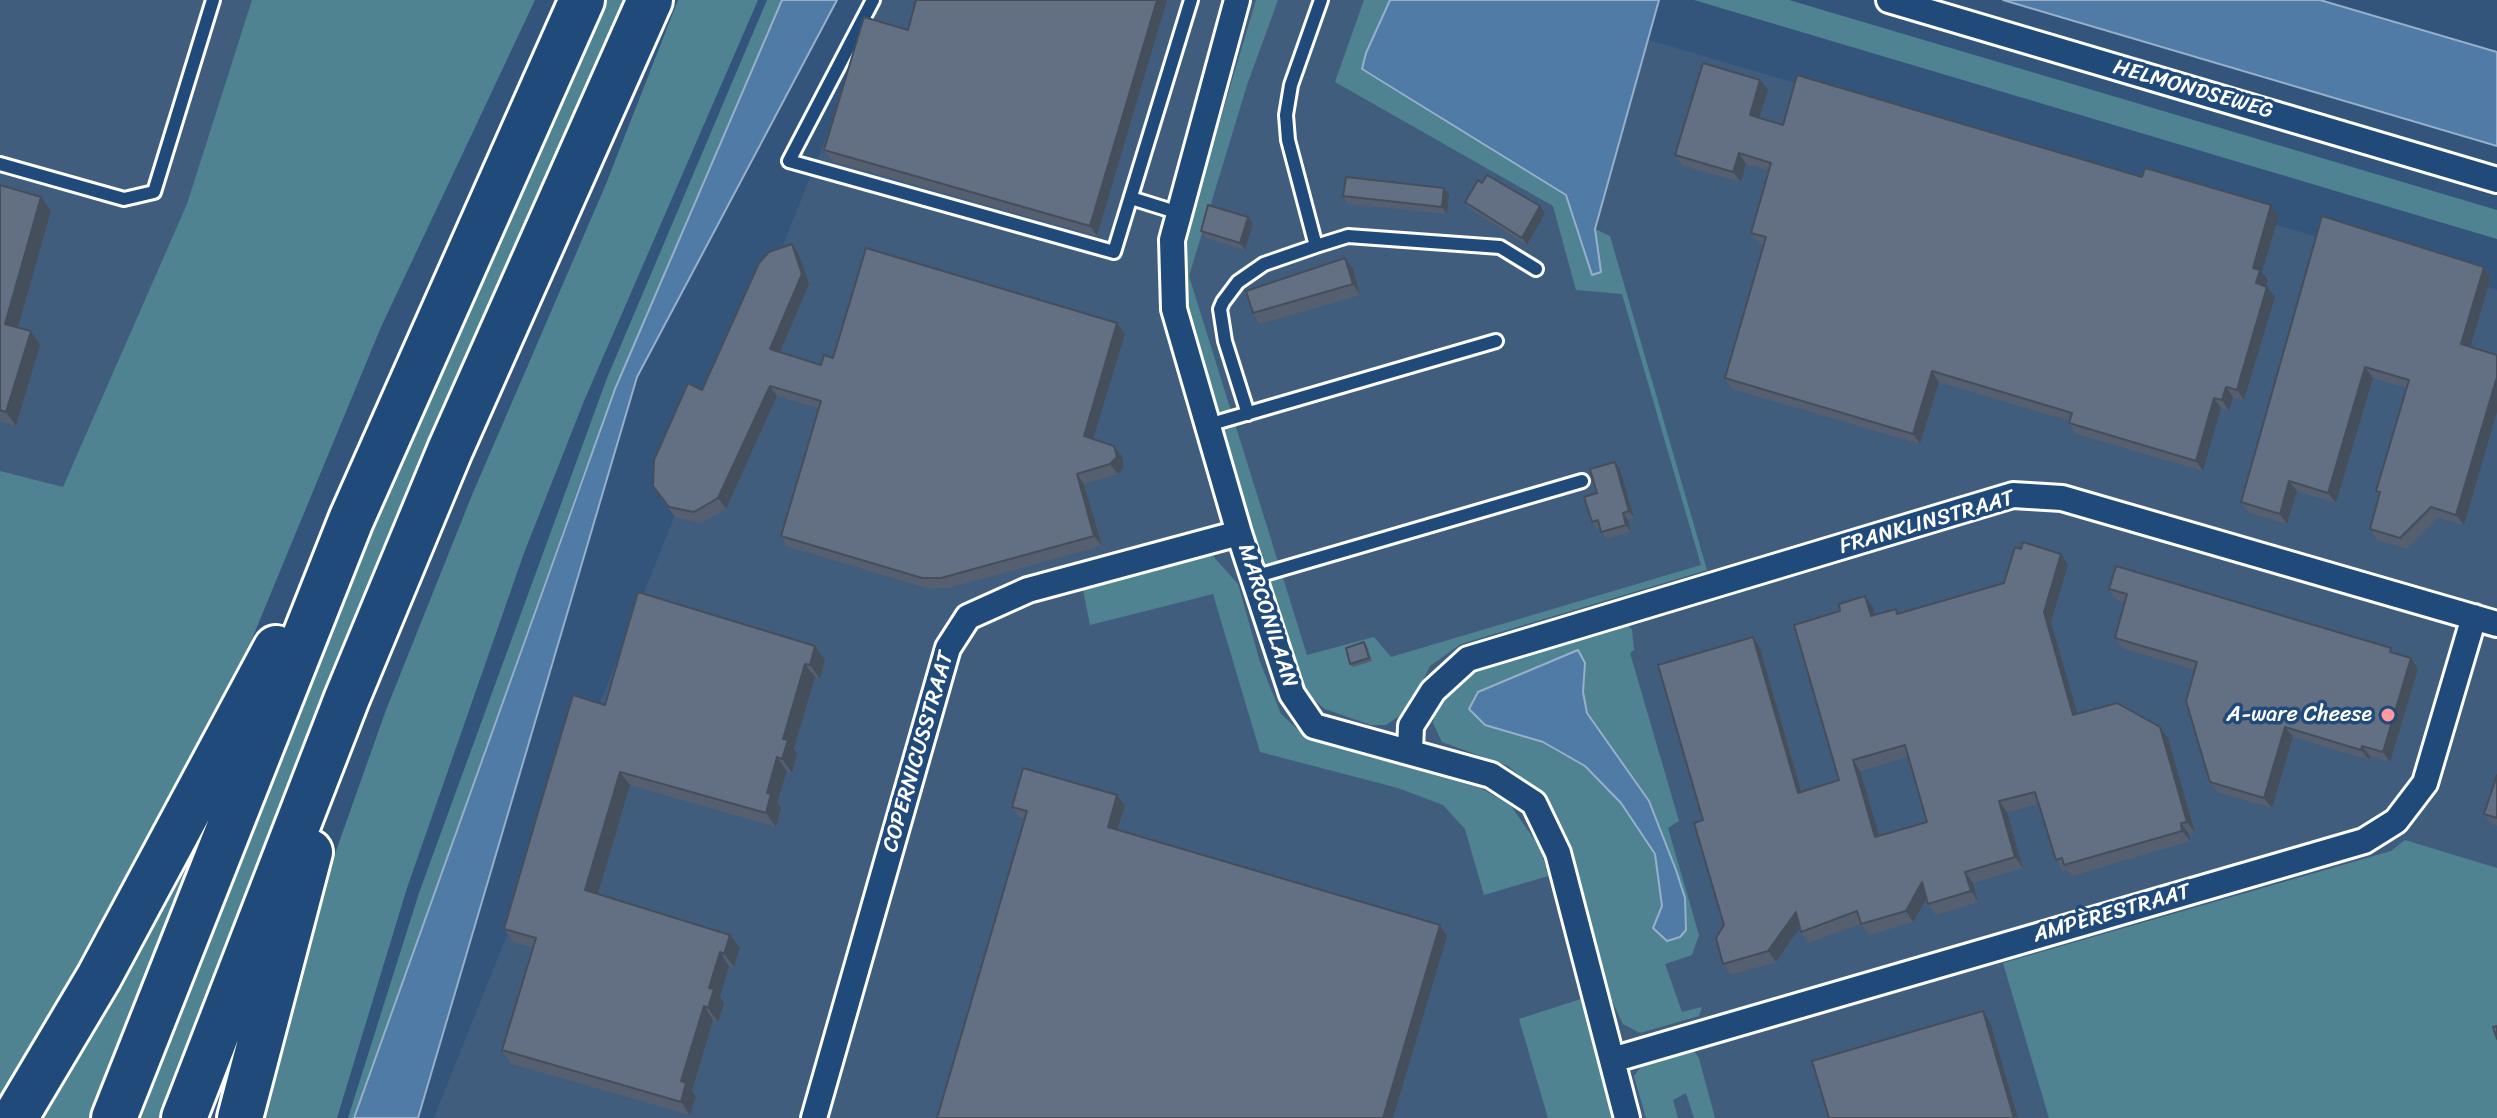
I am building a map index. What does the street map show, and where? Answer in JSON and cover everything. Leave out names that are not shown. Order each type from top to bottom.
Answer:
[{"type":"highway","points":[[114,1118],[351,520],[582,0]]},
{"type":"highway","points":[[184,1118],[347,698],[474,396],[650,0]]},
{"type":"highway","points":[[15,1118],[99,977],[249,695],[351,520]]},
{"type":"highway","points":[[240,1118],[300,895],[347,698]]},
{"type":"street","name":"MARCONILAAN","points":[[1237,0],[1172,240],[1174,309],[1239,533],[1292,694],[1314,726],[1410,750],[1491,775],[1534,803],[1558,853],[1627,1118]]},
{"type":"street","name":"HELMONDSEWEG","points":[[1889,0],[2497,180]]},
{"type":"street","name":"FRANKLINSTRAAT","points":[[1410,750],[1411,726],[1433,691],[1468,659],[2013,495],[2062,498],[2486,620]]},
{"type":"street","name":"COPERNICUSSTRAAT","points":[[814,1118],[948,648],[968,617],[1028,590],[1239,533]]},
{"type":"street","name":"AMPÈRESTRAAT","points":[[1612,1060],[2364,841],[2396,821],[2425,783],[2486,620]]},
{"type":"lane","points":[[0,164],[124,199],[154,192],[213,0]]},
{"type":"lane","points":[[873,0],[789,161],[1114,252],[1191,0]]},
{"type":"lane","points":[[1316,246],[1288,140],[1286,115],[1291,85],[1321,0]]},
{"type":"lane","points":[[1131,198],[1179,213]]},
{"type":"lane","points":[[1248,414],[1225,341],[1220,309],[1238,282],[1264,264],[1348,236],[1500,247],[1536,269]]},
{"type":"lane","points":[[1208,425],[1496,341]]},
{"type":"lane","points":[[1254,577],[1582,481]]},
{"type":"shaded area","points":[[0,0],[255,0],[196,202],[0,660]]},
{"type":"shaded area","points":[[782,0],[837,0],[637,377],[418,1118],[354,1118],[615,389]]},
{"type":"shaded area","points":[[875,0],[1513,0],[2497,290],[2497,1118],[434,1118],[856,63]]},
{"type":"shaded area","points":[[1390,0],[1659,0],[1595,229],[1601,272],[1592,275],[1566,195],[1362,69]]},
{"type":"shaded area","points":[[2003,0],[2320,0],[2497,52],[2497,146]]},
{"type":"shaded area","points":[[1578,650],[1585,663],[1583,692],[1587,713],[1649,801],[1676,870],[1685,898],[1686,930],[1680,937],[1667,941],[1653,928],[1662,906],[1655,854],[1621,803],[1585,766],[1543,742],[1485,725],[1469,709],[1478,692]]},
{"type":"green space","points":[[252,0],[535,0],[381,327],[230,692],[0,1118],[0,471],[63,487],[187,204]]},
{"type":"green space","points":[[597,0],[635,0],[169,1118],[141,1118],[316,645]]},
{"type":"green space","points":[[678,0],[758,0],[584,401],[524,553],[407,888],[337,1118],[258,1118],[331,865],[386,710],[472,495],[606,184]]},
{"type":"green space","points":[[767,0],[782,0],[686,221],[583,475],[354,1118],[348,1118],[419,893],[607,378]]},
{"type":"green space","points":[[1256,0],[1278,0],[1247,85],[1189,276],[1307,655],[1374,637],[1391,657],[1701,565],[1622,294],[1576,290],[1553,206],[1335,82],[1364,0],[1390,0],[1366,53],[1362,70],[1567,195],[1592,275],[1601,272],[1595,229],[1610,236],[1707,570],[1461,644],[1430,666],[1409,709],[1386,725],[1371,725],[1325,709],[1303,691],[1292,664],[1186,315],[1179,258]]},
{"type":"green space","points":[[1694,0],[1789,0],[2497,210],[2497,239]]},
{"type":"green space","points":[[1198,556],[1213,556],[1238,584],[1260,662],[1281,714],[1309,740],[1481,788],[1511,806],[1541,849],[1548,876],[1484,895],[1465,829],[1443,805],[1398,788],[1260,752],[1213,594],[1090,625],[1083,590]]},
{"type":"green space","points":[[1627,623],[1632,630],[1634,650],[1630,653],[1679,821],[1668,828],[1699,935],[1692,955],[1665,964],[1682,1012],[1702,1007],[1699,1016],[1640,1033],[1623,1024],[1611,999],[1546,798],[1508,766],[1442,742],[1433,723],[1436,707],[1459,673]],"holes":[[[1585,663],[1583,692],[1587,713],[1649,801],[1685,898],[1662,906],[1655,854],[1621,803],[1585,766],[1543,742],[1485,725]]]},
{"type":"green space","points":[[241,734],[93,1118],[27,1118]]},
{"type":"green space","points":[[2405,840],[2497,868],[2497,1118],[2049,1118],[2003,963],[2391,851]]},
{"type":"green space","points":[[1581,999],[1615,1118],[1548,1118],[1519,1019]]},
{"type":"green space","points":[[1690,1046],[1699,1058],[1715,1118],[1694,1118],[1686,1093],[1673,1100],[1678,1118],[1646,1118],[1634,1076],[1647,1059]]},
{"type":"building","points":[[916,0],[1157,0],[1090,226],[824,150],[864,17],[908,30]]},
{"type":"building","points":[[1703,63],[1760,80],[1750,115],[1783,125],[1797,75],[2142,177],[2145,168],[2271,205],[2253,268],[2260,270],[2256,283],[2267,287],[2237,390],[2226,387],[2222,400],[2214,398],[2196,461],[2069,423],[2072,413],[1932,371],[1913,434],[1725,378],[1766,237],[1751,233],[1771,163],[1739,153],[1733,172],[1675,155]]},
{"type":"building","points":[[1487,175],[1540,206],[1522,238],[1465,202],[1478,180],[1482,183]]},
{"type":"building","points":[[1346,177],[1444,188],[1442,207],[1343,196]]},
{"type":"building","points":[[0,185],[41,197],[5,324],[31,331],[6,412],[0,410]]},
{"type":"building","points":[[1208,205],[1248,217],[1240,243],[1201,231]]},
{"type":"building","points":[[2322,216],[2484,267],[2461,344],[2497,355],[2497,377],[2456,515],[2431,507],[2400,538],[2370,529],[2380,492],[2376,491],[2409,380],[2365,367],[2328,493],[2289,481],[2280,514],[2241,502]]},
{"type":"building","points":[[792,244],[802,274],[770,349],[821,365],[824,355],[833,358],[866,248],[1117,323],[1084,436],[1114,446],[1117,457],[1110,464],[1077,474],[1094,536],[941,578],[922,578],[781,536],[821,401],[770,386],[718,498],[694,512],[669,507],[653,486],[654,460],[688,383],[702,390],[759,263],[769,252]]},
{"type":"building","points":[[1345,258],[1353,284],[1253,313],[1246,291]]},
{"type":"building","points":[[1615,462],[1629,511],[1623,513],[1626,525],[1601,532],[1598,520],[1592,522],[1584,497],[1597,493],[1590,469]]},
{"type":"building","points":[[2023,542],[2061,554],[2044,612],[2073,715],[2117,703],[2160,727],[2187,822],[2181,823],[2182,831],[2064,865],[2062,858],[2056,860],[2035,792],[1999,801],[2015,857],[1965,872],[1971,891],[1928,904],[1922,882],[1906,911],[1861,924],[1857,911],[1801,932],[1796,912],[1768,951],[1723,964],[1716,938],[1724,925],[1694,823],[1703,820],[1658,665],[1753,637],[1798,793],[1839,780],[1794,625],[1840,611],[1839,604],[1865,596],[1871,616],[1896,609],[1897,614],[2004,583],[2015,547],[2021,549]],"holes":[[[1905,745],[1927,822],[1875,837],[1853,760]]]},
{"type":"building","points":[[2116,566],[2391,648],[2390,652],[2411,658],[2383,752],[2362,746],[2361,750],[2285,727],[2264,798],[2210,782],[2186,701],[2197,662],[2115,638],[2127,594],[2109,589]]},
{"type":"building","points":[[638,592],[815,646],[810,665],[805,664],[783,739],[788,740],[782,759],[777,757],[767,793],[771,794],[766,813],[620,772],[585,890],[730,935],[724,954],[720,952],[709,988],[714,989],[708,1008],[704,1006],[681,1081],[686,1083],[681,1102],[502,1050],[536,938],[504,929],[541,802],[573,695],[605,705]]},
{"type":"building","points":[[1364,642],[1369,658],[1350,664],[1346,648]]},
{"type":"building","points":[[1023,768],[1117,795],[1108,827],[1440,925],[1383,1118],[937,1118],[1027,811],[1012,807]]},
{"type":"building","points":[[2497,775],[2497,818],[2484,814]]},
{"type":"building","points":[[1983,1011],[2014,1118],[1829,1118],[1812,1061]]},
{"type":"place","name":"A-ware Cheese","points":[[2388,715]]}]
